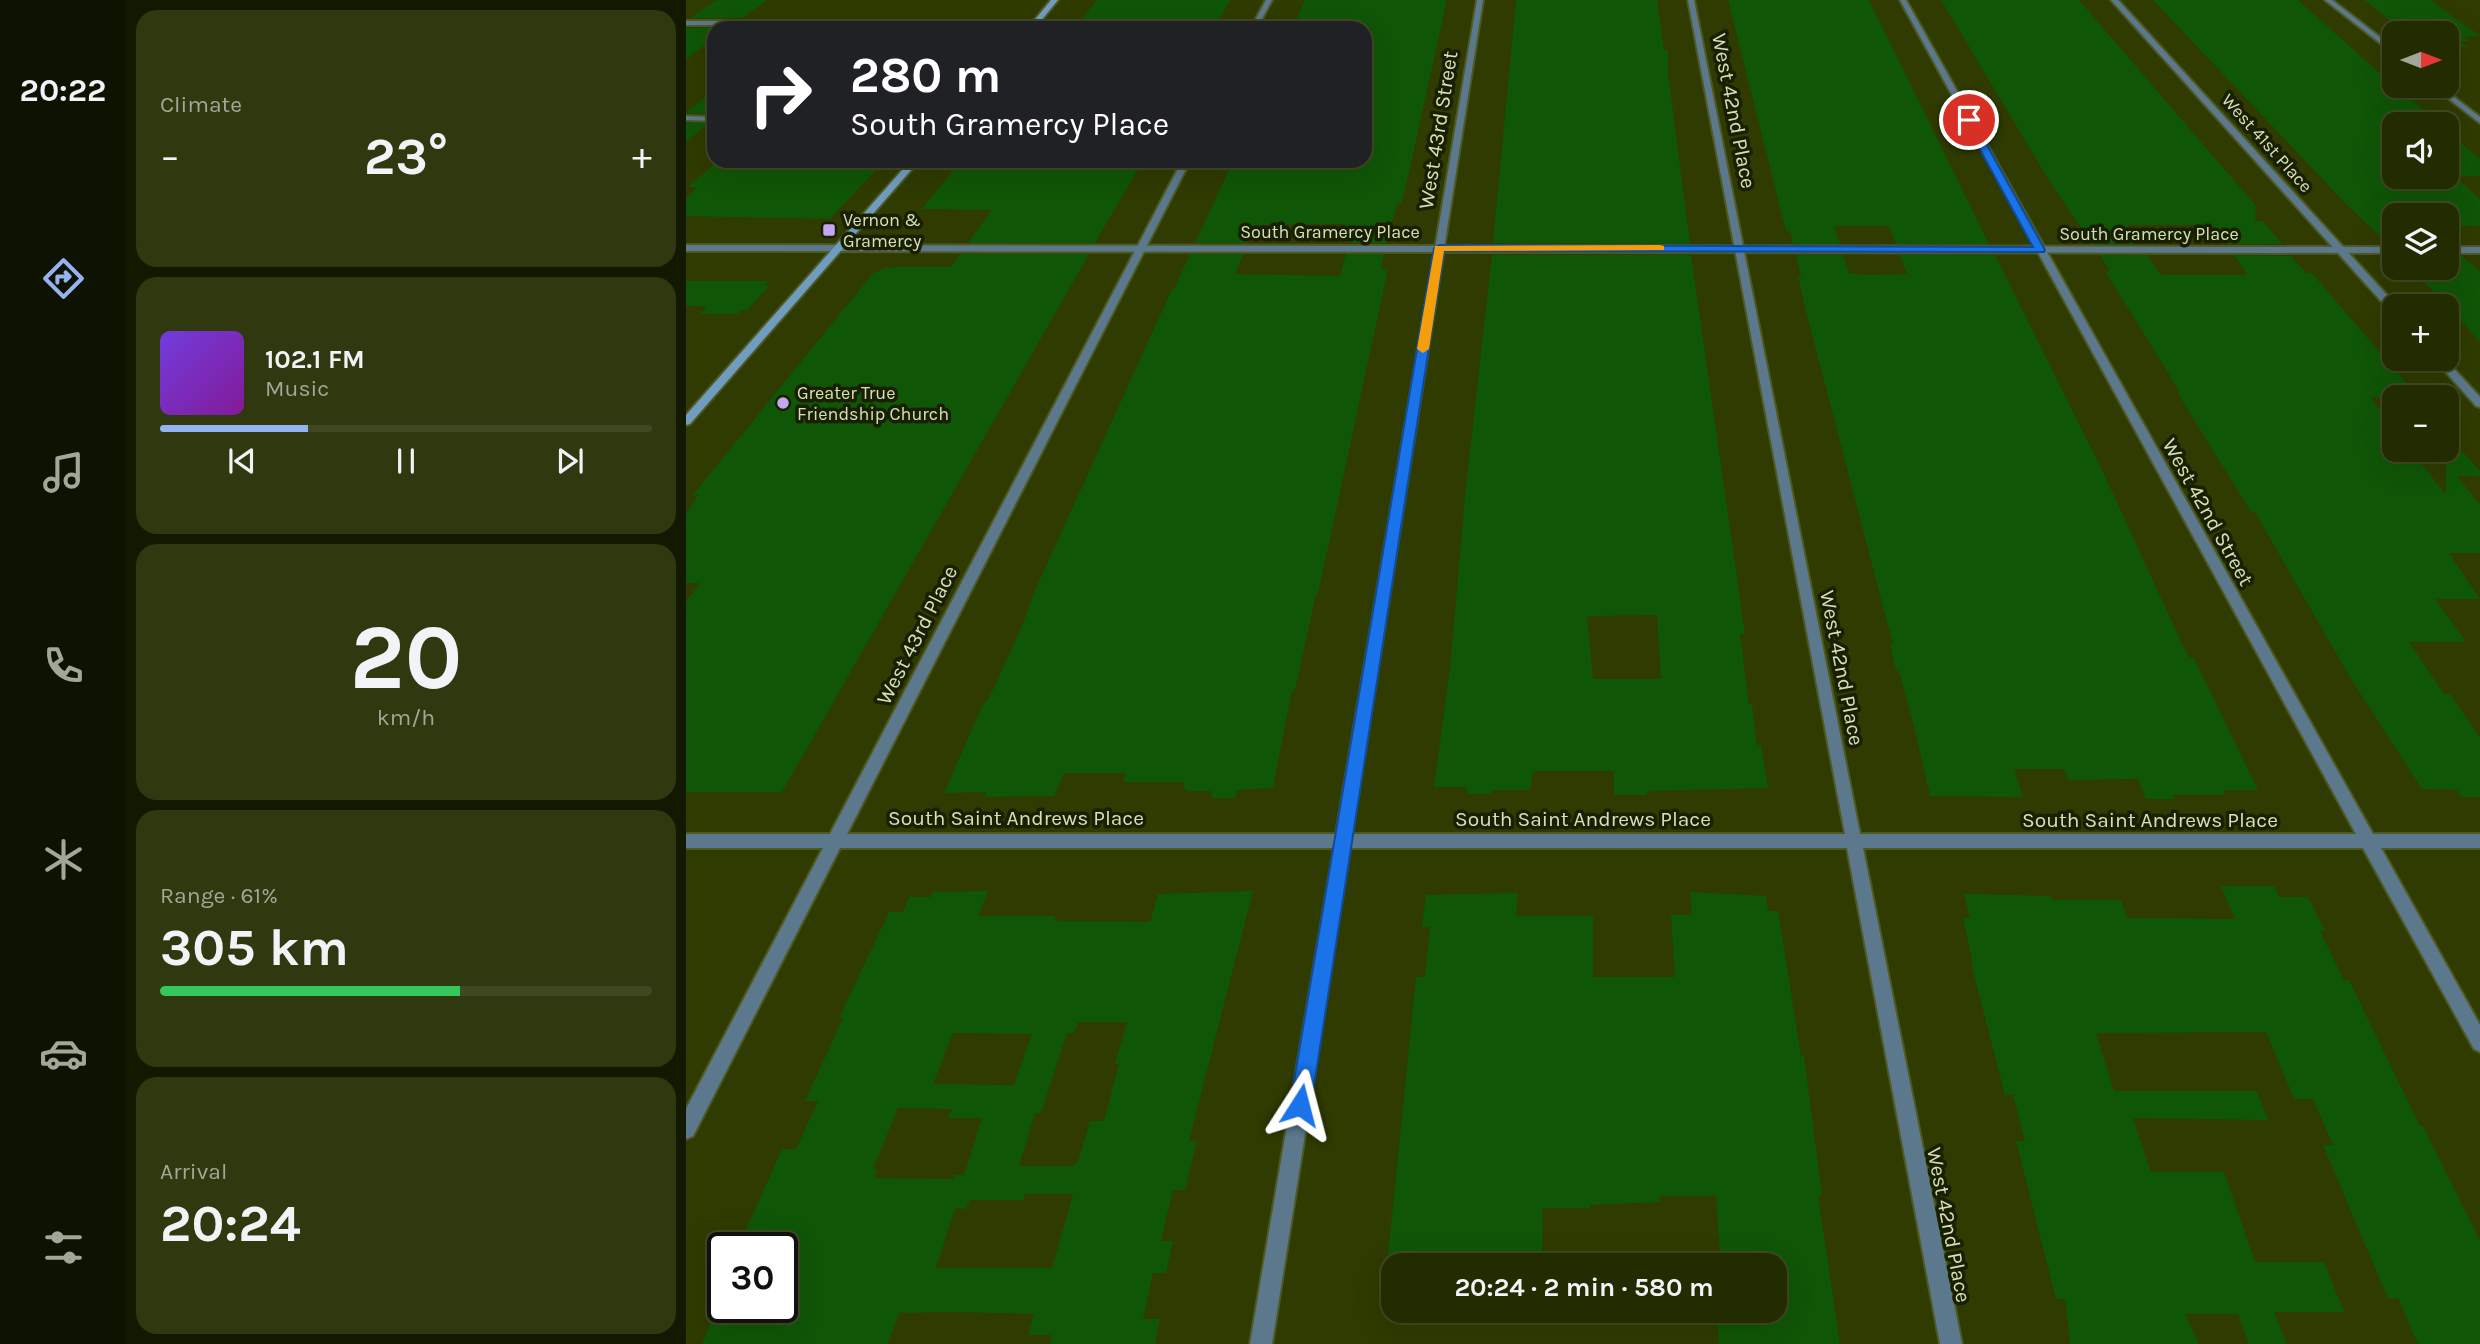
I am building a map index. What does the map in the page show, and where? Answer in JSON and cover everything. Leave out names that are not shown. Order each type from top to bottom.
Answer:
[{"type":"main road","points":[[1037,21],[1055,0]]},
{"type":"main road","points":[[686,422],[909,168]]},
{"type":"street","points":[[1258,21],[1269,0]]},
{"type":"street","name":"West 43rd Street","points":[[1261,1344],[1480,0]]},
{"type":"street","name":"West 42nd Place","points":[[1691,0],[1951,1344]]},
{"type":"street","name":"West 42nd Street","points":[[1903,0],[2480,1043]]},
{"type":"street","name":"West 41st Place","points":[[2114,0],[2382,296]]},
{"type":"street","points":[[2328,0],[2382,43]]},
{"type":"street","points":[[686,23],[707,23]]},
{"type":"street","points":[[2451,98],[2480,121]]},
{"type":"street","points":[[686,118],[707,118]]},
{"type":"street","name":"West 43rd Place","points":[[686,1129],[1181,168]]},
{"type":"street","name":"South Gramercy Place","points":[[686,248],[2382,250]]},
{"type":"street","points":[[2459,250],[2480,250]]},
{"type":"street","points":[[2450,371],[2480,404]]},
{"type":"street","name":"South Saint Andrews Place","points":[[686,841],[2480,841]]},
{"type":"building","points":[[717,0],[767,0],[742,18],[690,18]]},
{"type":"building","points":[[1097,0],[1230,0],[1218,21],[1080,21]]},
{"type":"building","points":[[1305,0],[1447,0],[1405,190],[1401,204],[1397,204],[1387,243],[1349,243],[1353,230],[1345,230],[1346,224],[1255,225],[1248,243],[1195,243],[1230,168],[1372,168],[1372,21],[1295,21]]},
{"type":"building","points":[[1516,0],[1657,0],[1664,50],[1668,50],[1668,73],[1690,244],[1493,243]]},
{"type":"building","points":[[1728,0],[1869,0],[1989,244],[1896,244],[1889,226],[1834,226],[1840,244],[1793,244],[1790,231],[1786,231]]},
{"type":"building","points":[[1941,0],[2079,0],[2256,206],[2255,221],[2263,221],[2282,244],[2226,244],[2212,225],[2127,225],[2140,244],[2092,244],[2047,177]]},
{"type":"building","points":[[2153,0],[2298,0],[2382,75],[2382,98],[2409,98],[2427,112],[2382,112],[2382,189],[2459,189],[2459,181],[2480,199],[2480,226],[2459,226],[2459,203],[2382,203],[2382,238],[2345,203]]},
{"type":"building","points":[[2364,0],[2430,0],[2480,36],[2463,37],[2469,41],[2460,41],[2467,47],[2459,47],[2459,21],[2391,21]]},
{"type":"building","points":[[686,28],[707,28],[707,44],[686,59]]},
{"type":"building","points":[[707,96],[707,114],[686,112]]},
{"type":"building","points":[[686,123],[707,123],[707,125],[686,142]]},
{"type":"building","points":[[2459,142],[2480,159],[2480,176],[2459,176]]},
{"type":"building","points":[[710,168],[877,168],[830,219],[686,216],[686,198],[698,187],[688,187]]},
{"type":"building","points":[[955,168],[1139,168],[1095,243],[968,243],[992,210],[922,209]]},
{"type":"building","points":[[960,254],[1089,254],[782,792],[686,792],[686,602],[700,583],[686,583],[686,514],[698,495],[692,496],[874,272],[897,267],[951,267]]},
{"type":"building","points":[[1190,254],[1243,254],[1235,274],[1340,276],[1346,254],[1384,254],[1381,269],[1388,269],[1318,594],[1295,690],[1292,690],[1273,788],[1237,790],[1235,798],[1211,798],[1212,791],[1186,791],[1186,788],[1183,788],[1185,782],[1123,782],[1126,773],[1064,773],[1054,796],[984,797],[986,792],[944,793],[984,702],[987,702],[1019,633],[1036,588],[1172,289]]},
{"type":"building","points":[[1492,255],[1691,255],[1745,634],[1740,634],[1749,704],[1752,704],[1757,745],[1761,745],[1768,788],[1647,791],[1647,795],[1614,795],[1614,771],[1533,771],[1530,790],[1491,790],[1491,794],[1467,794],[1467,787],[1434,787],[1450,668],[1466,486]],"holes":[[[1657,615],[1661,679],[1593,679],[1587,616]]]},
{"type":"building","points":[[1796,255],[1843,255],[1849,273],[1868,275],[1907,274],[1900,255],[1995,255],[2104,474],[2183,646],[2190,658],[2194,658],[2258,790],[2223,790],[2226,795],[2173,795],[2175,799],[2146,799],[2138,779],[2068,780],[2064,769],[2014,769],[2023,797],[1930,796],[1807,315]]},
{"type":"building","points":[[2100,255],[2147,255],[2160,274],[2167,275],[2244,275],[2247,274],[2234,255],[2291,256],[2306,273],[2312,273],[2382,355],[2382,371],[2396,371],[2408,385],[2382,385],[2382,397],[2370,397],[2382,412],[2382,462],[2420,462],[2446,495],[2446,462],[2459,462],[2459,452],[2463,452],[2480,471],[2480,476],[2457,476],[2480,505],[2480,553],[2449,553],[2480,599],[2435,599],[2466,642],[2409,642],[2444,694],[2450,694],[2480,738],[2480,797],[2462,797],[2457,790],[2422,789],[2351,679],[2255,512],[2251,512],[2177,392],[2180,392],[2105,271],[2110,271]]},
{"type":"building","points":[[2459,256],[2480,272],[2480,341],[2459,319],[2459,294],[2436,294],[2422,280],[2459,280]]},
{"type":"building","points":[[686,281],[768,281],[765,285],[770,285],[747,310],[741,310],[737,314],[700,314],[707,306],[686,306]]},
{"type":"building","points":[[2221,886],[2274,886],[2279,897],[2308,897],[2325,931],[2320,931],[2344,980],[2349,980],[2480,1241],[2480,1344],[2418,1344],[2398,1298],[2388,1299],[2323,1145],[2333,1145],[2313,1099],[2294,1099],[2266,1032],[2096,1033],[2114,1091],[2257,1091],[2268,1120],[2133,1118],[2151,1172],[2224,1172],[2255,1262],[2324,1262],[2344,1312],[2274,1312],[2287,1344],[2249,1344],[2238,1314],[2185,1314],[2199,1344],[2070,1344],[2065,1299],[2056,1299],[2016,1141],[2025,1141],[2013,1095],[2005,1095],[1971,963],[1963,918],[1970,918],[1964,894],[2051,896],[2052,900],[2121,900],[2127,918],[2235,919]]},
{"type":"building","points":[[988,891],[978,916],[1056,916],[1054,921],[1150,922],[1158,894],[1253,891],[1189,1141],[1197,1141],[1185,1190],[1173,1190],[1161,1241],[1173,1241],[1166,1273],[1153,1273],[1143,1319],[1160,1319],[1155,1344],[1050,1344],[1052,1335],[1028,1335],[1034,1314],[952,1312],[899,1313],[888,1344],[702,1344],[711,1323],[798,1323],[798,1232],[745,1232],[782,1149],[796,1149],[818,1101],[805,1101],[843,1018],[839,1018],[889,912],[903,912],[909,897],[931,897],[933,892]],"holes":[[[1078,1022],[1127,1022],[1115,1064],[1119,1064],[1104,1121],[1090,1121],[1074,1166],[1019,1166],[1035,1113],[1041,1113],[1067,1033],[1074,1033]],[[953,1033],[1032,1034],[1014,1085],[933,1084]],[[898,1108],[952,1109],[948,1118],[982,1118],[964,1175],[954,1175],[953,1179],[874,1178],[878,1169],[873,1169]],[[1025,1194],[1073,1194],[1052,1268],[936,1268],[955,1208],[966,1209],[970,1200],[1023,1200]]]},
{"type":"building","points":[[1690,892],[1766,896],[1768,911],[1778,911],[1801,1056],[1804,1056],[1822,1195],[1818,1195],[1840,1344],[1719,1344],[1717,1323],[1787,1323],[1787,1253],[1720,1253],[1716,1196],[1660,1196],[1660,1202],[1590,1205],[1590,1208],[1543,1208],[1542,1253],[1388,1253],[1416,977],[1425,977],[1430,927],[1422,927],[1426,895],[1518,893],[1516,916],[1593,916],[1593,977],[1675,977],[1671,915],[1692,915]]},
{"type":"slow traffic","points":[[1423,349],[1439,248],[1660,248]]},
{"type":"place","name":"Vernon & Gramercy","points":[[829,230]]},
{"type":"place","name":"Greater True Friendship Church","points":[[783,403]]},
{"type":"route","points":[[1300,1105],[1439,248],[2040,250],[1969,120]]}]
